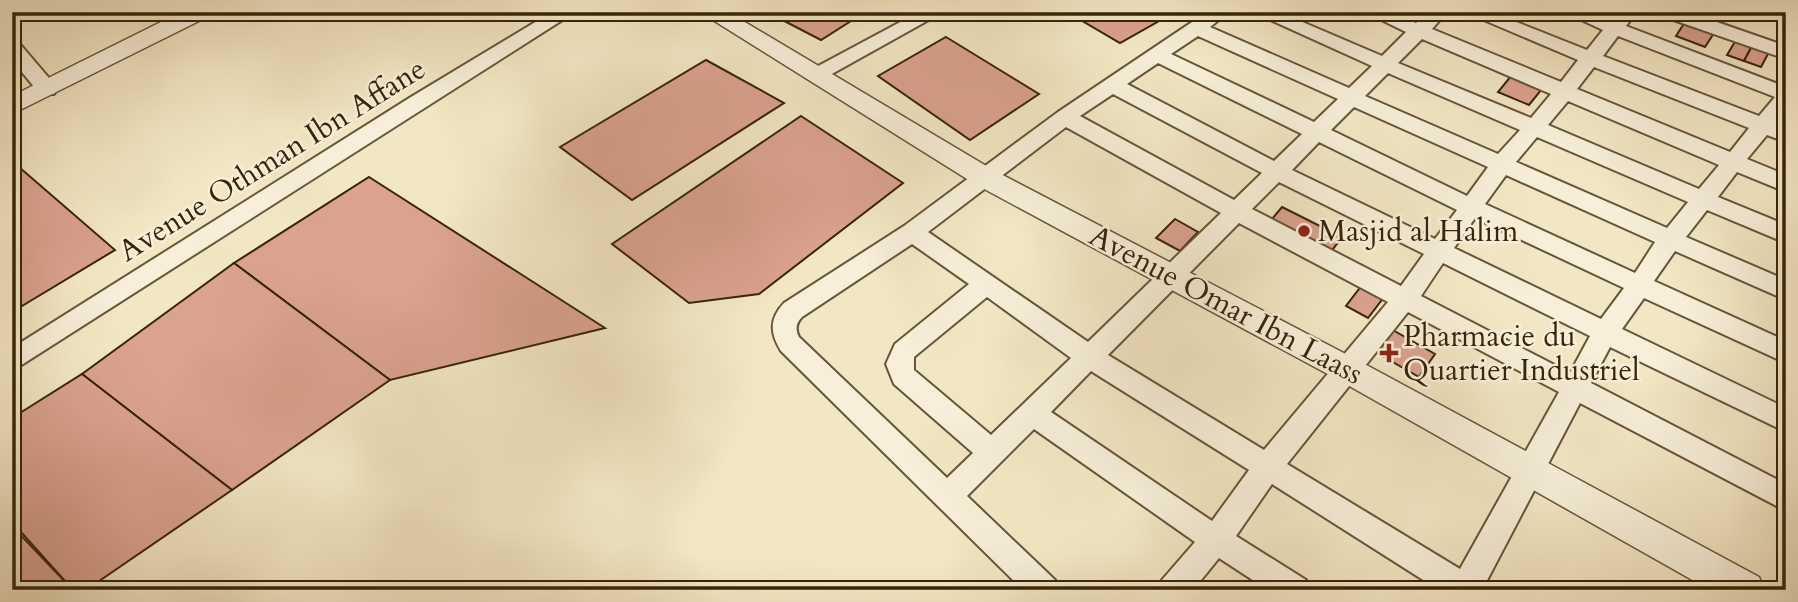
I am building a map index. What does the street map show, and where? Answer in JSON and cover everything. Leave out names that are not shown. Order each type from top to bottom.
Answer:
[{"type":"street","points":[[12,106],[199,12]]},
{"type":"street","name":"Avenue Othman Ibn Affane","points":[[12,361],[418,102],[566,12]]},
{"type":"street","name":"Avenue Omar Ibn Laass","points":[[711,12],[984,177],[1529,468],[1723,585]]},
{"type":"street","points":[[814,76],[934,12]]},
{"type":"street","points":[[1044,590],[783,334],[783,325],[793,310],[912,232],[1065,117],[1220,12]]},
{"type":"street","points":[[1262,12],[1786,235]]},
{"type":"street","points":[[1374,12],[1786,184]]},
{"type":"street","points":[[948,496],[1438,12]]},
{"type":"street","points":[[1474,12],[1786,135]]},
{"type":"street","points":[[912,232],[1090,357],[1466,589],[1529,468],[1605,333],[1671,240],[1786,95],[1621,20],[1573,12]]},
{"type":"street","points":[[1680,14],[1786,54]]},
{"type":"street","points":[[1173,590],[1216,540],[1269,466],[1405,299],[1502,165],[1621,20]]},
{"type":"street","points":[[1196,28],[1786,291]]},
{"type":"street","points":[[12,47],[47,89]]},
{"type":"street","points":[[1158,55],[1471,207],[1786,353]]},
{"type":"street","points":[[1113,85],[1276,172],[1786,421]]},
{"type":"street","points":[[1065,117],[1236,211],[1786,498]]},
{"type":"street","points":[[986,284],[904,351],[899,364],[903,376],[991,452]]},
{"type":"street","points":[[1033,414],[1216,540],[1294,590]]},
{"type":"building","points":[[767,12],[865,12],[821,40]]},
{"type":"building","points":[[1067,12],[1175,12],[1120,43]]},
{"type":"building","points":[[1685,22],[1714,33],[1705,47],[1676,36]]},
{"type":"building","points":[[946,37],[1039,94],[970,140],[878,76]]},
{"type":"building","points":[[1736,40],[1752,46],[1744,61],[1727,55]]},
{"type":"building","points":[[1752,46],[1769,52],[1761,67],[1744,61]]},
{"type":"building","points":[[706,60],[784,103],[632,200],[560,147]]},
{"type":"building","points":[[1511,76],[1542,89],[1529,105],[1498,92]]},
{"type":"building","points":[[801,116],[903,183],[759,294],[689,303],[612,244]]},
{"type":"building","points":[[12,161],[115,250],[12,312]]},
{"type":"building","points":[[369,177],[605,328],[390,380],[234,263]]},
{"type":"building","name":"Masjid al Halim","points":[[1282,207],[1342,237],[1327,257],[1267,225]]},
{"type":"building","points":[[1175,219],[1198,232],[1180,251],[1156,238]]},
{"type":"building","points":[[234,263],[390,380],[232,490],[82,374]]},
{"type":"building","points":[[1362,285],[1384,297],[1368,318],[1346,306]]},
{"type":"building","points":[[1391,329],[1435,354],[1419,377],[1375,352]]},
{"type":"building","points":[[82,374],[232,490],[86,590],[73,590],[12,522],[12,456],[17,453],[12,447],[12,418]]},
{"type":"building","points":[[12,526],[73,590],[12,590]]},
{"type":"place","name":"Masjid al Halim","points":[[1304,231]]},
{"type":"place","name":"Pharmacie du Quartier Industriel","points":[[1389,353]]}]
